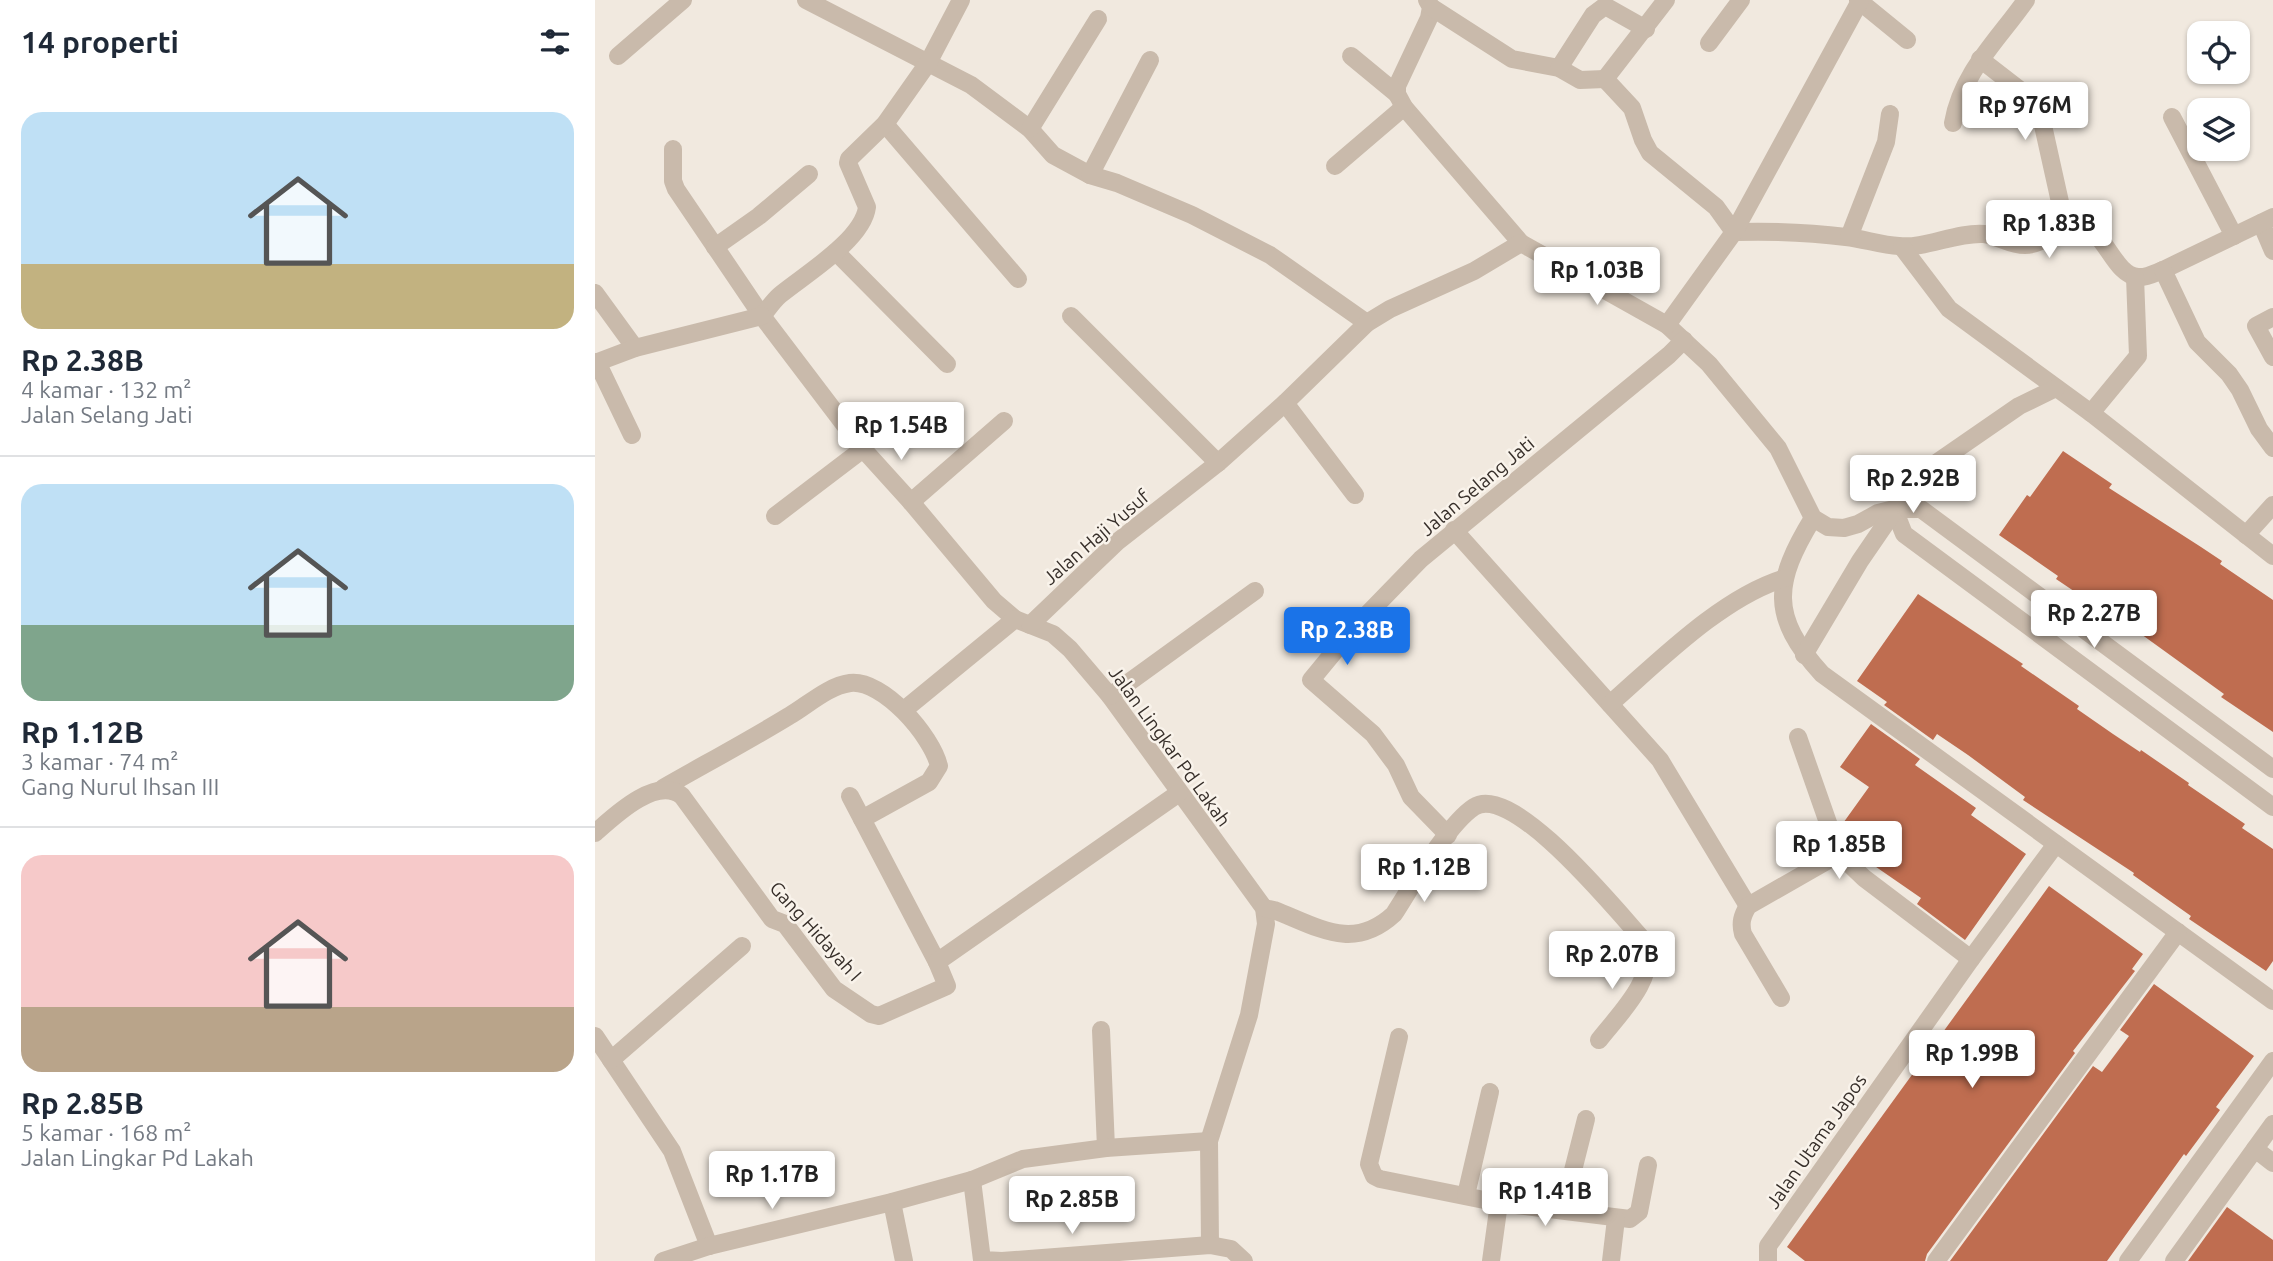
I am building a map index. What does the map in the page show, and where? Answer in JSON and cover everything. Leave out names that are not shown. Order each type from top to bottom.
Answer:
[{"type":"street","points":[[618,56],[683,0]]},
{"type":"street","points":[[806,0],[971,85],[1030,129],[1053,155],[1090,175],[1117,183],[1192,215],[1270,255],[1367,323]]},
{"type":"street","points":[[632,435],[596,362],[635,348],[762,316],[778,297],[836,252],[866,214],[866,201],[848,163],[849,159],[885,124],[928,63],[961,0]]},
{"type":"street","points":[[1335,166],[1401,101],[1402,74],[1425,27],[1429,4],[1512,59],[1559,68],[1580,80],[1605,79],[1666,0]]},
{"type":"street","points":[[1709,43],[1741,0]]},
{"type":"street","points":[[1667,325],[1734,232],[1859,1],[1907,40]]},
{"type":"street","points":[[1953,123],[1964,86],[2021,2]]},
{"type":"street","points":[[1559,68],[1593,15],[1605,6],[1646,29]]},
{"type":"street","points":[[1030,129],[1098,19]]},
{"type":"street","points":[[1351,56],[1401,101],[1521,243],[1667,325],[1709,364],[1778,448],[1813,518],[1828,527],[1843,528],[1894,509],[1921,509],[2273,769]]},
{"type":"street","points":[[1980,59],[2029,97],[2040,112],[2066,229]]},
{"type":"street","points":[[1090,175],[1150,60]]},
{"type":"street","points":[[1605,79],[1632,108],[1650,153],[1716,208],[1734,232]]},
{"type":"street","points":[[1849,237],[1886,142],[1890,114]]},
{"type":"street","points":[[2172,117],[2234,236]]},
{"type":"street","points":[[885,124],[1018,279]]},
{"type":"street","points":[[673,149],[673,181],[762,316],[863,449],[994,601],[1022,622]]},
{"type":"street","points":[[715,247],[774,204],[809,174]]},
{"type":"street","points":[[1734,232],[1792,232],[1849,237],[1902,247],[1970,234],[1986,234],[2007,242],[2031,244],[2079,225],[2095,232],[2121,267],[2136,277],[2163,270],[2267,220],[2273,251]]},
{"type":"street","name":"Jalan Haji Yusuf","points":[[904,710],[1022,622],[1117,542],[1218,463],[1285,403],[1367,323],[1390,309],[1474,271],[1521,243]]},
{"type":"street","points":[[1902,247],[1949,309],[2091,413],[2273,556]]},
{"type":"street","points":[[836,252],[947,365]]},
{"type":"street","points":[[2163,270],[2197,342],[2229,374],[2259,429],[2273,448]]},
{"type":"street","points":[[2091,413],[2138,356],[2136,277]]},
{"type":"street","points":[[595,293],[635,348]]},
{"type":"street","points":[[1071,316],[1218,463]]},
{"type":"street","points":[[2273,317],[2256,326],[2273,358]]},
{"type":"street","name":"Jalan Selang Jati","points":[[1448,835],[1411,797],[1396,765],[1373,734],[1311,680],[1353,629],[1421,559],[1684,340]]},
{"type":"street","points":[[1804,654],[1860,561],[1910,488],[1935,464],[2019,406],[2056,388]]},
{"type":"street","points":[[1285,403],[1355,495]]},
{"type":"street","points":[[911,502],[1004,421]]},
{"type":"street","points":[[775,516],[863,449]]},
{"type":"street","points":[[2246,535],[2273,505]]},
{"type":"street","points":[[1894,509],[1904,534],[2273,807]]},
{"type":"street","points":[[1813,518],[1796,547],[1785,578],[1782,602],[1788,626],[1804,654],[1822,674],[2273,1001]]},
{"type":"street","points":[[1454,530],[1660,760],[1748,906]]},
{"type":"street","points":[[1986,593],[2004,570]]},
{"type":"street","points":[[1610,705],[1688,635],[1763,585],[1785,578]]},
{"type":"street","points":[[1110,696],[1255,591]]},
{"type":"street","name":"Jalan Lingkar Pd Lakah","points":[[1022,622],[1053,634],[1070,649],[1110,696],[1265,916]]},
{"type":"street","points":[[595,833],[614,816],[647,795],[848,683],[862,683],[904,710],[936,752],[939,766],[929,782],[903,799],[862,819]]},
{"type":"street","points":[[2148,715],[2168,690]]},
{"type":"street","points":[[1798,737],[1839,854],[1864,878],[1971,959]]},
{"type":"street","name":"Gang Hidayah I","points":[[663,788],[675,790],[682,796],[772,919],[785,924],[834,989],[871,1014],[879,1016],[947,986],[937,961]]},
{"type":"street","points":[[850,796],[937,961],[1179,793]]},
{"type":"street","points":[[1210,1245],[1209,1141],[1249,1016],[1265,916],[1274,910],[1347,936],[1368,932],[1394,914],[1463,816],[1481,803],[1496,803],[1546,835],[1646,943],[1649,964],[1639,988],[1599,1040]]},
{"type":"street","name":"Jalan Utama Japos","points":[[1768,1261],[1767,1245],[2056,844]]},
{"type":"street","points":[[1781,998],[1743,934],[1742,916],[1748,906],[1839,854]]},
{"type":"street","points":[[1935,1261],[2178,932]]},
{"type":"street","points":[[611,1060],[742,946]]},
{"type":"street","points":[[1101,1030],[1106,1148]]},
{"type":"street","points":[[595,1036],[673,1151],[709,1246]]},
{"type":"street","points":[[1399,1037],[1369,1164],[1374,1176],[1380,1180],[1499,1203],[1630,1219],[1639,1212],[1648,1165]]},
{"type":"street","points":[[2128,1261],[2273,1061]]},
{"type":"street","points":[[1466,1195],[1490,1091]]},
{"type":"street","points":[[1563,1210],[1586,1119]]},
{"type":"street","points":[[2174,1261],[2273,1124]]},
{"type":"street","points":[[663,1261],[709,1246],[972,1180],[1023,1159],[1106,1148],[1209,1141]]},
{"type":"street","points":[[2255,1149],[2273,1163]]},
{"type":"street","points":[[972,1180],[982,1261],[1210,1245],[1231,1249],[1244,1261]]},
{"type":"street","points":[[891,1202],[904,1261]]},
{"type":"street","points":[[1492,1261],[1499,1203]]},
{"type":"street","points":[[1611,1261],[1616,1219]]},
{"type":"building","points":[[2063,451],[2112,484],[2109,488],[2222,561],[2220,564],[2273,600],[2273,732],[2221,697],[2224,694],[2134,629],[2133,631],[2056,579],[2058,576],[1999,535]]},
{"type":"building","points":[[1918,594],[2023,664],[2021,666],[2079,706],[2077,709],[2189,783],[2188,785],[2245,824],[2242,828],[2273,849],[2273,961],[2266,971],[2189,919],[2191,916],[2133,875],[2134,873],[2023,800],[2025,797],[1968,755],[1937,734],[1933,740],[1884,705],[1887,702],[1857,681]]},
{"type":"building","points":[[1871,724],[1920,759],[1915,765],[1976,808],[1971,815],[2026,854],[1965,940],[1917,904],[1921,898],[1866,860],[1869,857],[1846,841],[1841,826],[1869,787],[1840,767]]},
{"type":"building","points":[[2049,886],[2143,954],[2132,969],[2135,971],[2073,1051],[2075,1053],[1927,1254],[1925,1261],[1805,1261],[1787,1247]]},
{"type":"building","points":[[2154,984],[2254,1056],[2216,1107],[2220,1110],[2186,1156],[2184,1154],[2107,1261],[1950,1261],[2093,1066],[2102,1072],[2129,1036],[2120,1030]]},
{"type":"building","points":[[2227,1207],[2273,1240],[2273,1261],[2188,1261]]}]
